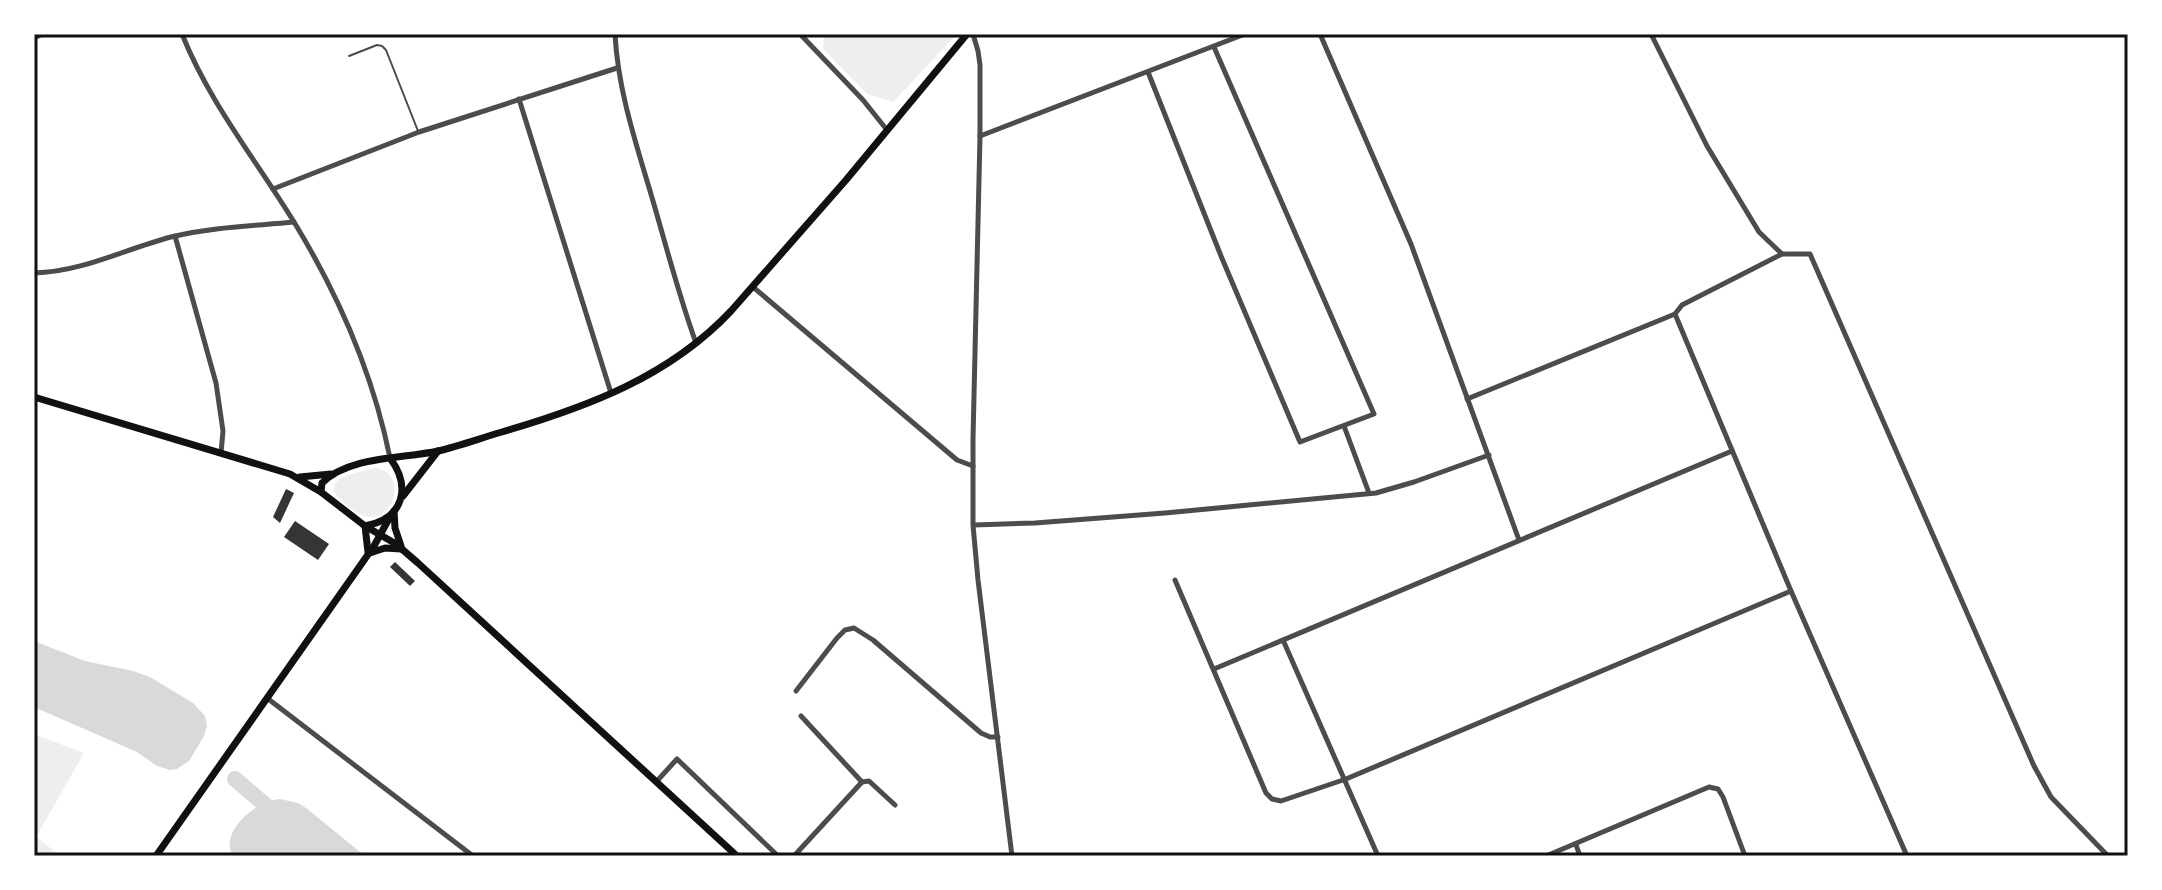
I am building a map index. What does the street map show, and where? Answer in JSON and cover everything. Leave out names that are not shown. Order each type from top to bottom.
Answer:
[{"type":"main road","points":[[298,477],[331,474],[390,458],[438,451],[612,394],[654,373],[712,331],[970,34]]},
{"type":"main road","points":[[34,397],[298,477],[321,492],[403,550],[737,856]]},
{"type":"main road","points":[[156,856],[368,554],[401,498],[438,451]]},
{"type":"main road","points":[[390,458],[399,470],[403,483],[401,498]]},
{"type":"main road","points":[[321,492],[322,483],[331,474]]},
{"type":"main road","points":[[365,526],[380,522],[394,509]]},
{"type":"main road","points":[[394,509],[395,528],[403,550]]},
{"type":"main road","points":[[365,526],[368,554]]},
{"type":"main road","points":[[368,554],[385,548],[403,550]]},
{"type":"street","points":[[34,38],[42,34]]},
{"type":"street","points":[[182,34],[205,83],[294,222],[346,320],[380,416],[390,458]]},
{"type":"street","points":[[615,34],[617,68],[675,282],[697,344]]},
{"type":"street","points":[[800,34],[887,130]]},
{"type":"street","points":[[970,34],[980,65],[973,525],[1012,856]]},
{"type":"street","points":[[980,136],[1245,34]]},
{"type":"street","points":[[1320,34],[1411,244],[1519,540]]},
{"type":"street","points":[[1651,34],[1707,146],[1759,232],[1782,254]]},
{"type":"street","points":[[1148,72],[1215,242],[1300,442],[1344,426],[1374,414],[1214,47]]},
{"type":"street","points":[[273,189],[419,132],[617,68]]},
{"type":"street","points":[[519,99],[612,394]]},
{"type":"street","points":[[34,273],[72,269],[175,236],[294,222]]},
{"type":"street","points":[[175,236],[216,383],[223,431],[221,453]]},
{"type":"street","points":[[1467,399],[1675,314],[1682,305],[1782,254],[1810,254],[2034,766],[2051,797],[2108,856]]},
{"type":"street","points":[[752,286],[957,460],[973,466]]},
{"type":"street","points":[[1675,314],[1907,856]]},
{"type":"street","points":[[1344,426],[1369,493]]},
{"type":"street","points":[[1214,669],[1732,451]]},
{"type":"street","points":[[973,525],[1151,514],[1387,491],[1489,455]]},
{"type":"street","points":[[1175,580],[1266,793],[1277,801],[1346,779],[1791,591]]},
{"type":"street","points":[[796,691],[842,633],[854,628],[873,640],[981,733],[998,737]]},
{"type":"street","points":[[1283,640],[1378,856]]},
{"type":"street","points":[[267,698],[473,856]]},
{"type":"street","points":[[801,716],[862,782]]},
{"type":"street","points":[[657,781],[677,759],[778,856]]},
{"type":"street","points":[[794,856],[862,782],[869,781],[895,805]]},
{"type":"street","points":[[1546,856],[1709,787],[1718,789],[1723,797],[1745,856]]},
{"type":"street","points":[[1576,845],[1580,856]]},
{"type":"lane","points":[[349,56],[377,45],[386,50],[419,132]]},
{"type":"shaded area","points":[[824,34],[957,34],[893,102],[867,94],[823,49]]},
{"type":"shaded area","points":[[375,468],[386,472],[393,480],[394,490],[387,509],[379,515],[368,517],[343,502],[334,487],[342,478]]},
{"type":"shaded area","points":[[34,641],[85,661],[150,677],[193,703],[205,716],[207,726],[189,761],[177,769],[157,766],[137,752],[34,707]]},
{"type":"shaded area","points":[[34,734],[84,753],[36,837],[61,856],[34,856]]},
{"type":"shaded area","points":[[280,799],[306,808],[365,856],[233,856],[231,837],[242,819],[261,805]]},
{"type":"building","points":[[286,489],[294,493],[280,523],[273,517]]},
{"type":"building","points":[[295,521],[329,544],[318,560],[284,537]]},
{"type":"building","points":[[395,562],[415,581],[410,586],[390,567]]},
{"type":"waterway","points":[[235,779],[278,816]]}]
